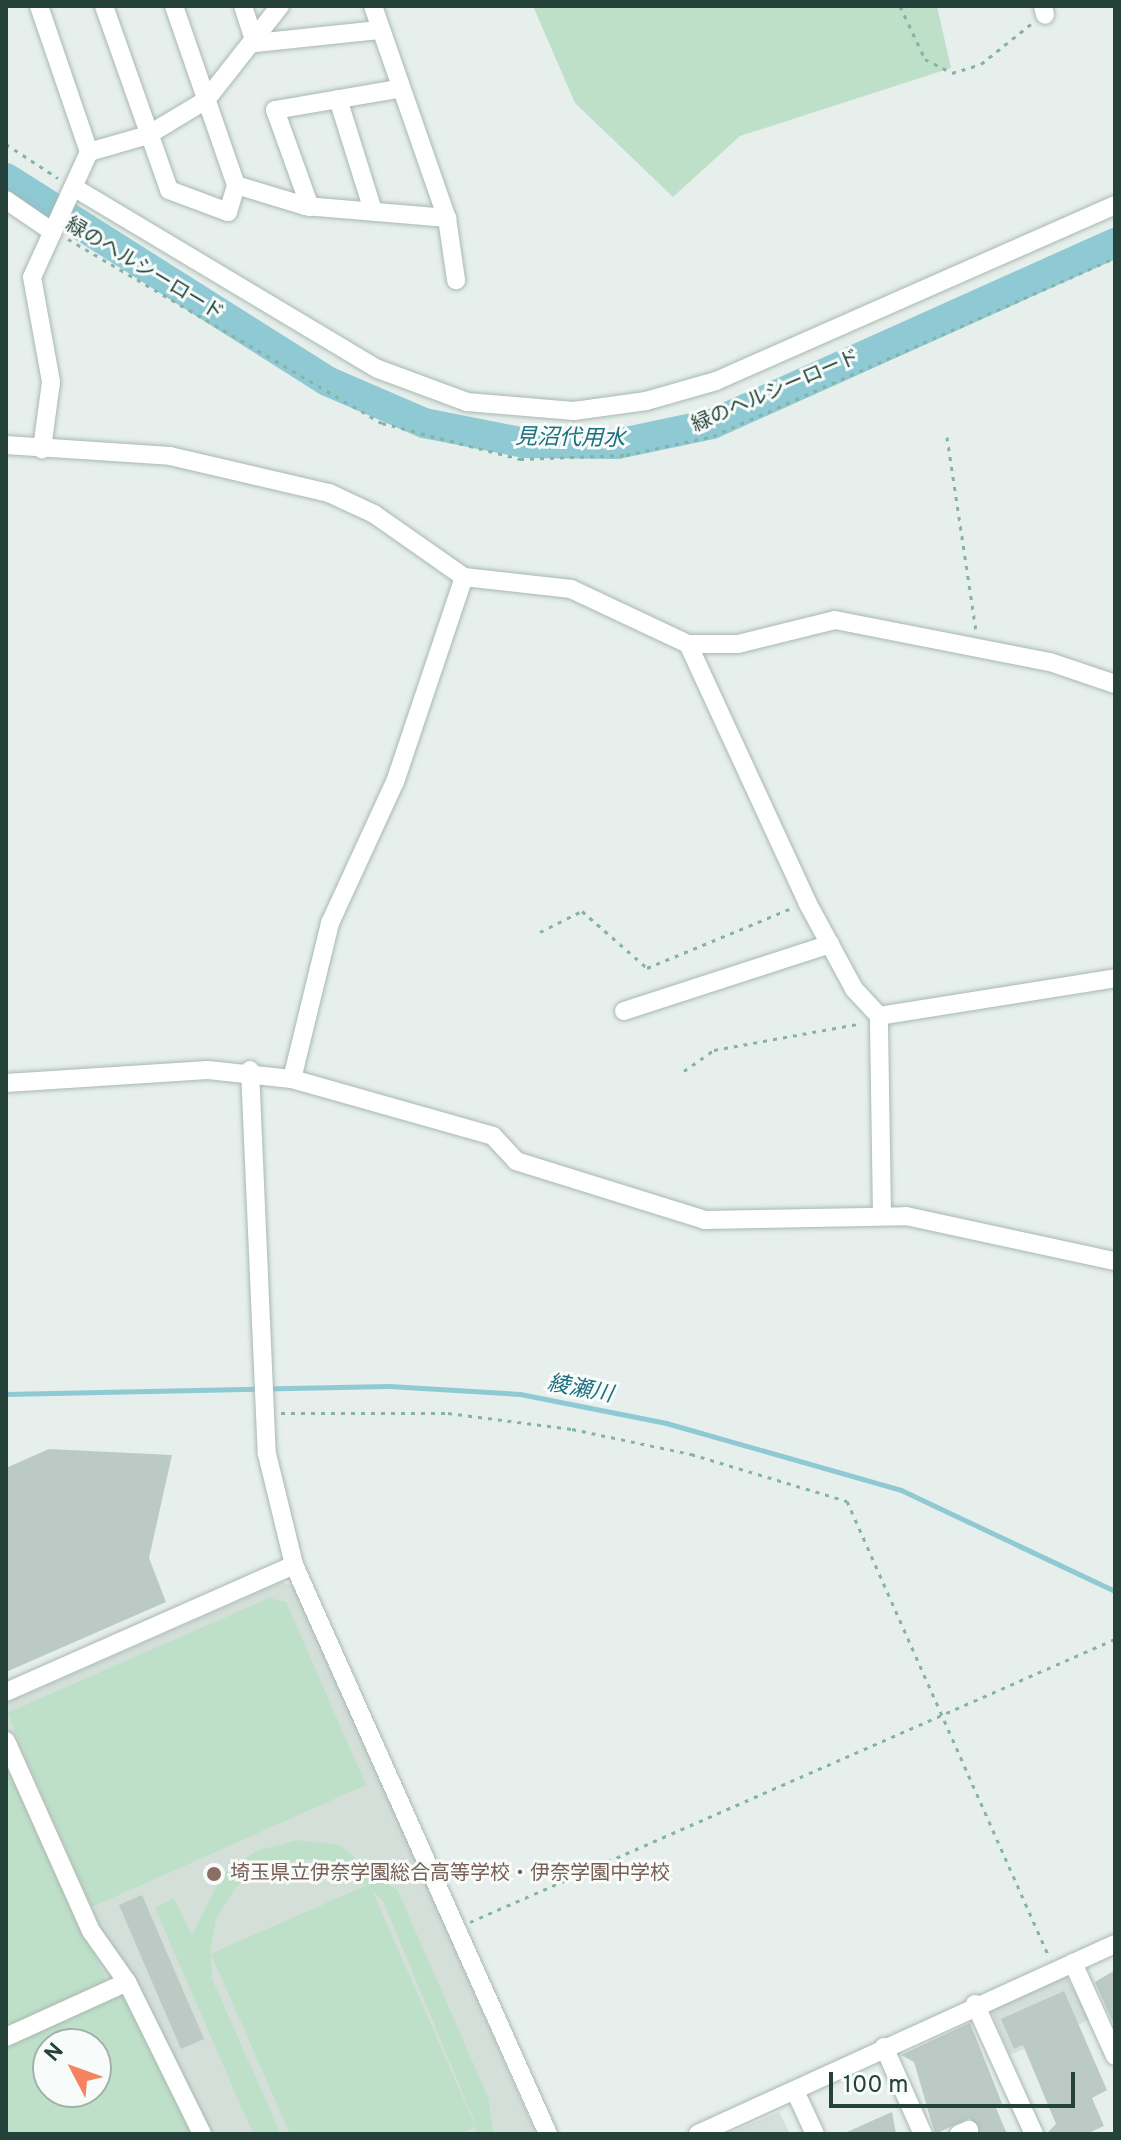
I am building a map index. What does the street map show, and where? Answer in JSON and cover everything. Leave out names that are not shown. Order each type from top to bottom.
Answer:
[{"type":"street","points":[[39,6],[89,152],[71,196],[52,226],[32,277],[51,382],[42,449]]},
{"type":"street","points":[[104,6],[169,190],[228,212],[236,185],[174,6]]},
{"type":"street","points":[[243,6],[255,43]]},
{"type":"street","points":[[89,152],[148,135],[206,100],[255,43],[280,6]]},
{"type":"street","points":[[373,6],[398,89],[447,218],[456,280]]},
{"type":"street","points":[[255,43],[379,30]]},
{"type":"street","points":[[310,207],[275,110],[398,89]]},
{"type":"street","points":[[338,99],[373,211]]},
{"type":"street","points":[[236,185],[310,207],[447,218]]},
{"type":"street","points":[[71,196],[378,369],[467,402],[574,411],[716,381],[1115,205]]},
{"type":"street","points":[[6,200],[52,226]]},
{"type":"street","points":[[6,445],[170,456],[329,493],[374,514],[464,577],[571,589],[688,644],[738,644],[835,620],[978,646],[1115,684]]},
{"type":"street","points":[[292,1079],[330,923],[395,782],[464,577]]},
{"type":"street","points":[[688,644],[807,902],[877,1020],[883,1080],[882,1215]]},
{"type":"street","points":[[624,1011],[830,944]]},
{"type":"street","points":[[877,1020],[1115,978]]},
{"type":"street","points":[[250,1070],[267,1454],[294,1565],[548,2134]]},
{"type":"street","points":[[6,1083],[250,1070],[493,1136],[516,1161],[666,1211],[791,1222],[882,1215],[1115,1261]]},
{"type":"street","points":[[6,1692],[294,1565]]},
{"type":"street","points":[[6,1741],[91,1931],[127,1982],[202,2134]]},
{"type":"street","points":[[698,2134],[975,2004],[1115,1944]]},
{"type":"street","points":[[1065,1966],[1115,2056]]},
{"type":"street","points":[[6,2037],[127,1982]]},
{"type":"street","points":[[975,2004],[1034,2134]]},
{"type":"street","points":[[884,2047],[923,2134]]},
{"type":"street","points":[[795,2091],[815,2134]]},
{"type":"path","points":[[900,6],[925,59],[952,73],[981,64],[1044,10]]},
{"type":"path","name":"緑のヘルシーロード","points":[[6,144],[71,196]]},
{"type":"path","name":"緑のヘルシーロード","points":[[52,226],[329,397],[424,437],[520,459],[626,455],[713,436],[1115,258]]},
{"type":"path","points":[[947,437],[978,646]]},
{"type":"path","points":[[540,932],[582,911],[647,968],[807,902]]},
{"type":"path","points":[[684,1071],[714,1050],[877,1020]]},
{"type":"path","points":[[265,1413],[448,1413],[572,1429],[691,1454],[847,1501],[942,1713],[1065,1966]]},
{"type":"path","points":[[456,1927],[1115,1639]]},
{"type":"shaded area","name":"埼玉県立伊奈学園総合高等学校・伊奈学園中学校","points":[[282,1582],[296,1587],[536,2134],[6,2134],[6,1703]]},
{"type":"shaded area","points":[[1065,1975],[1091,2019],[1010,2055],[990,2008]]},
{"type":"shaded area","points":[[779,2112],[790,2134],[727,2134]]},
{"type":"green space","points":[[533,6],[937,6],[951,68],[740,136],[673,197],[575,103]]},
{"type":"green space","points":[[269,1598],[286,1602],[366,1785],[92,1907],[7,1713]]},
{"type":"green space","points":[[6,1752],[108,1985],[6,2030]]},
{"type":"green space","points":[[297,1840],[339,1845],[398,1891],[488,2097],[494,2134],[477,2134],[475,2127],[461,2134],[290,2134],[211,1954],[212,1979],[281,2134],[253,2134],[155,1908],[174,1898],[192,1935],[222,1875],[256,1851]],"holes":[[[301,1859],[331,1863],[367,1885],[210,1954],[216,1919],[236,1887],[267,1867]],[[372,1890],[383,1901],[476,2125],[475,2125]]]},
{"type":"green space","points":[[130,1991],[192,2134],[6,2134],[6,2046],[32,2034],[32,2108],[112,2108],[112,2028],[47,2028]]},
{"type":"building","points":[[49,1449],[172,1455],[149,1558],[166,1602],[6,1672],[6,1468]]},
{"type":"building","points":[[142,1895],[204,2039],[181,2049],[119,1905]]},
{"type":"building","points":[[1115,1970],[1115,2027],[1095,1982]]},
{"type":"building","points":[[1064,1991],[1107,2090],[1092,2098],[1104,2126],[1086,2134],[1046,2134],[1056,2124],[1023,2045],[1014,2049],[1001,2019]]},
{"type":"building","points":[[970,2023],[1003,2106],[996,2108],[1007,2134],[980,2134],[970,2118],[935,2134],[914,2062],[901,2055]]},
{"type":"building","points":[[892,2112],[896,2134],[843,2134],[867,2123]]},
{"type":"waterway","name":"見沼代用水","points":[[6,178],[327,381],[424,423],[525,443],[617,444],[712,424],[1115,243]]},
{"type":"waterway","name":"綾瀬川","points":[[6,1394],[389,1386],[520,1394],[666,1423],[901,1490],[1115,1591]]},
{"type":"place","name":"埼玉県立伊奈学園総合高等学校・伊奈学園中学校","points":[[214,1874]]}]
